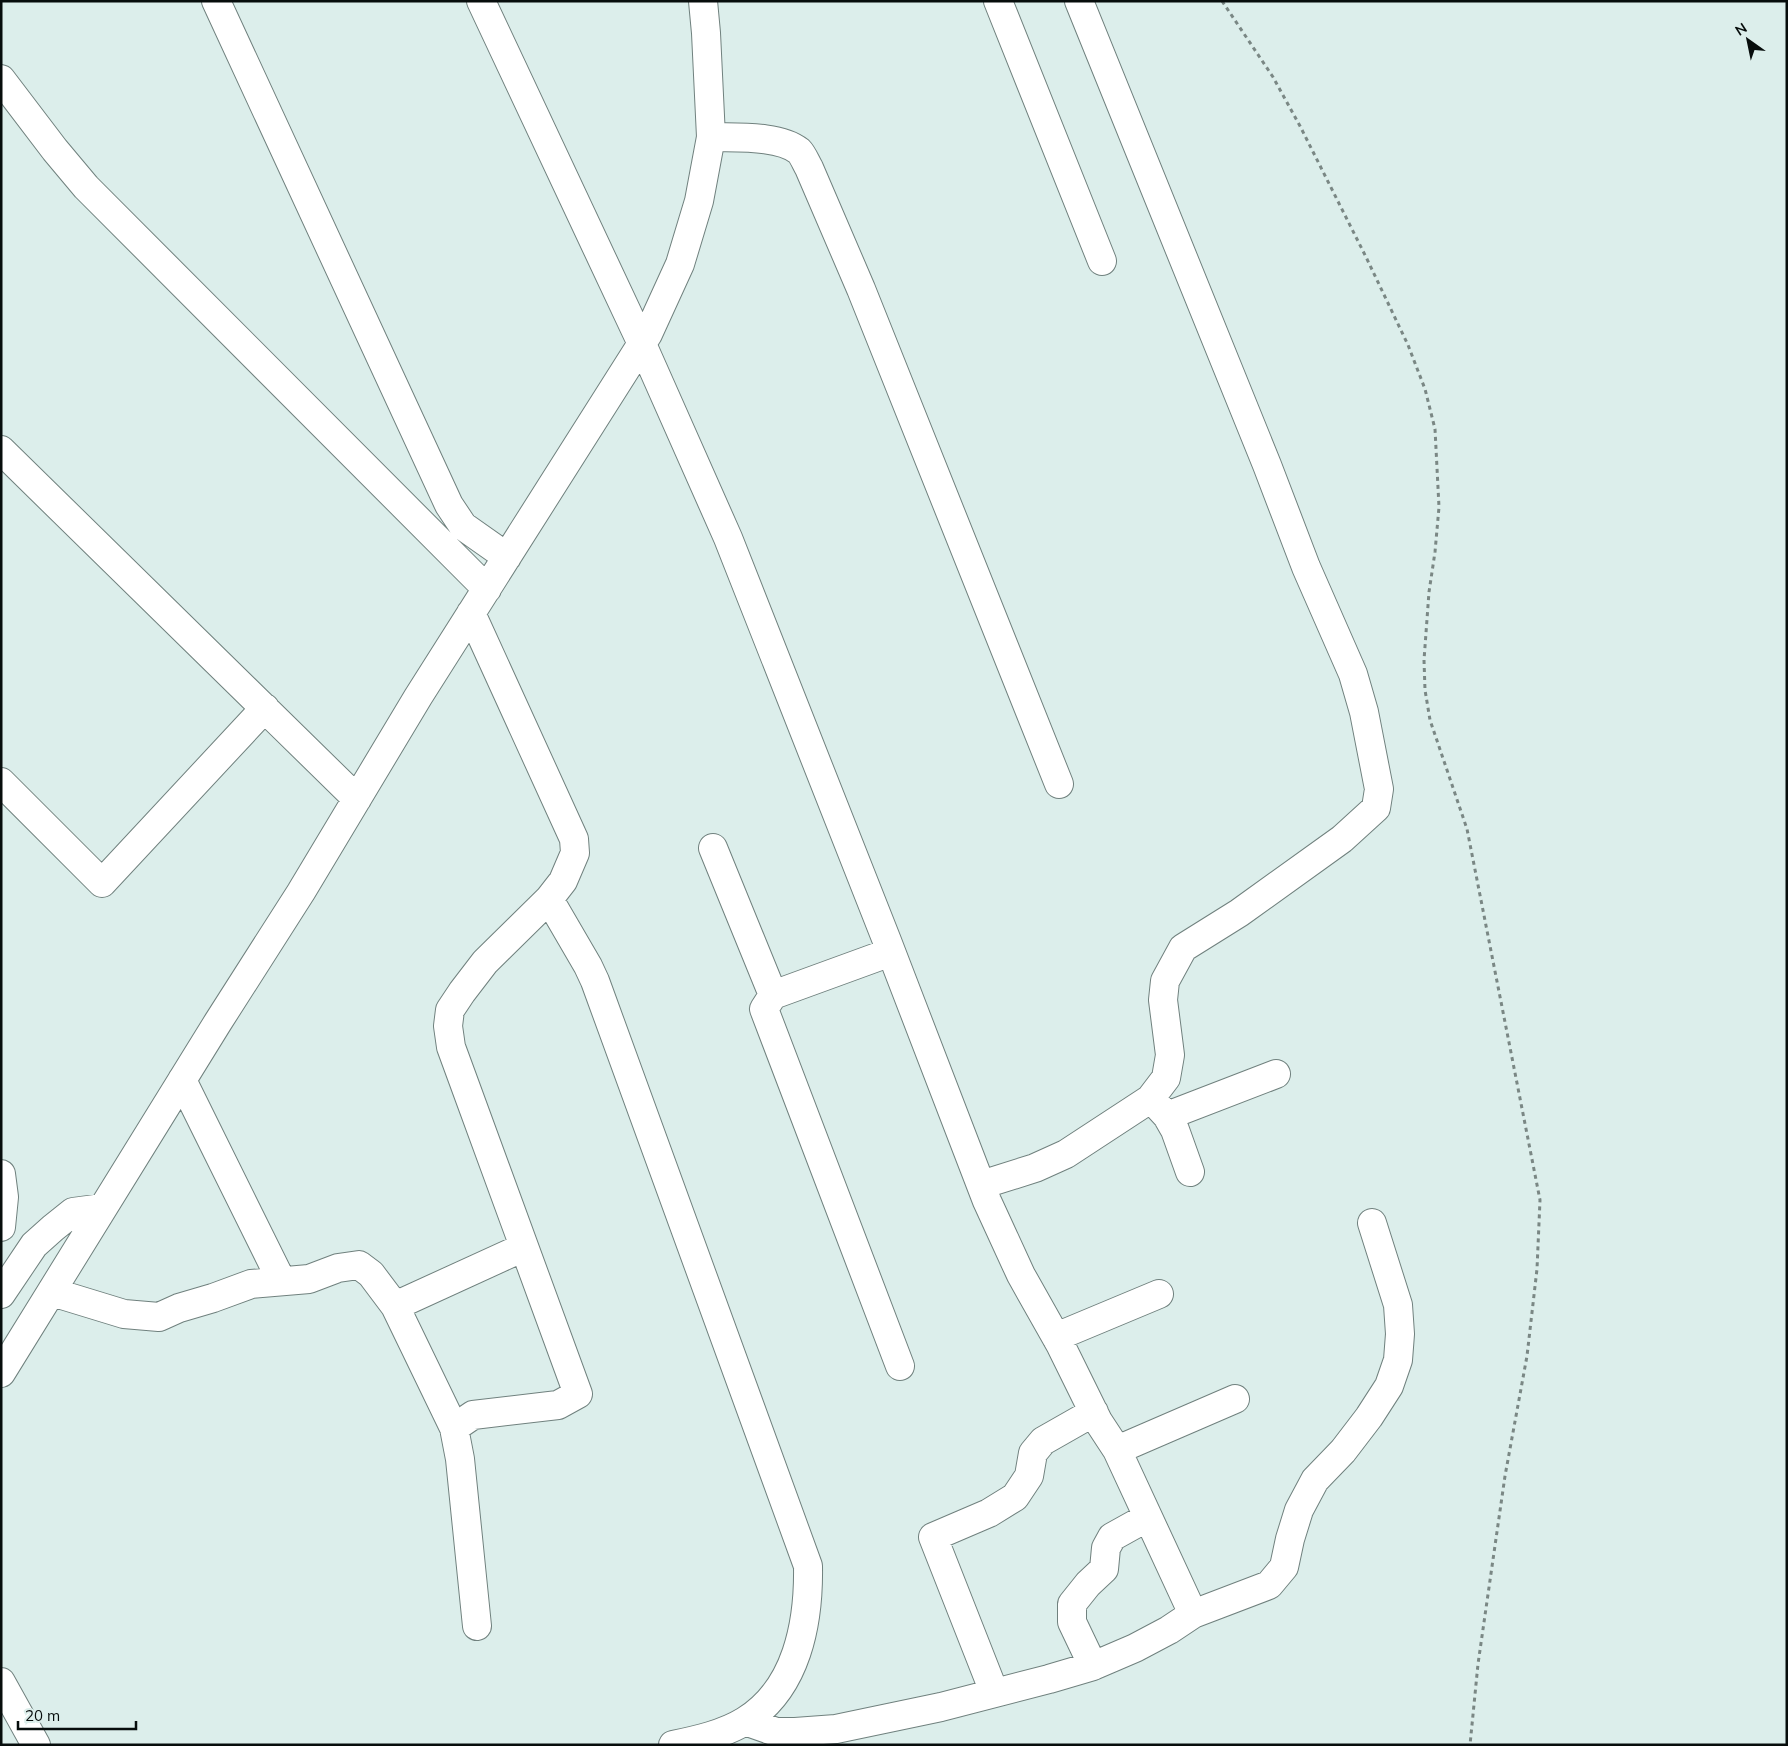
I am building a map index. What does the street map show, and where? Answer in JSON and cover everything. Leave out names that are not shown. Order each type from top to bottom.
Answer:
[{"type":"street","points":[[216,1],[449,505],[463,526],[507,557]]},
{"type":"street","points":[[481,1],[642,344],[728,538],[981,1185],[1021,1275],[1056,1336],[1094,1412],[1117,1450],[1193,1614]]},
{"type":"street","points":[[1,1373],[301,892],[418,697],[648,334],[680,264],[699,201],[712,137],[703,1]]},
{"type":"street","points":[[998,1],[1102,261]]},
{"type":"street","points":[[1078,1],[1267,465],[1306,567],[1353,674],[1364,712],[1379,789],[1376,808],[1342,839],[1239,913],[1183,948],[1164,981],[1163,1000],[1170,1055],[1159,1107],[1174,1130],[1190,1172]]},
{"type":"street","points":[[1,79],[86,187],[487,589]]},
{"type":"street","points":[[712,137],[764,139],[782,143],[799,152],[809,168],[861,289],[1059,784]]},
{"type":"street","points":[[1,450],[357,799]]},
{"type":"street","points":[[454,1428],[474,1415],[558,1405],[578,1394],[451,1047],[448,1026],[450,1010],[462,992],[485,962],[549,899],[564,881],[575,853],[574,839],[472,613]]},
{"type":"street","points":[[1,782],[102,883],[265,708]]},
{"type":"street","points":[[713,848],[773,995]]},
{"type":"street","points":[[549,899],[595,981],[808,1566],[805,1618],[797,1654],[785,1680],[768,1702],[745,1721],[719,1733],[673,1745]]},
{"type":"street","points":[[891,952],[773,995],[764,1009],[900,1366]]},
{"type":"street","points":[[981,1185],[1035,1168],[1159,1107],[1276,1074]]},
{"type":"street","points":[[182,1080],[281,1280]]},
{"type":"street","points":[[1,1174],[4,1197],[1,1227]]},
{"type":"street","points":[[1,1294],[34,1244],[74,1212],[103,1208]]},
{"type":"street","points":[[745,1721],[776,1732],[795,1732],[836,1729],[942,1707],[1093,1666],[1135,1648],[1169,1630],[1193,1614],[1269,1585],[1284,1567],[1299,1510],[1315,1480],[1343,1451],[1364,1424],[1389,1386],[1398,1360],[1400,1334],[1398,1304],[1372,1223]]},
{"type":"street","points":[[395,1306],[524,1247]]},
{"type":"street","points":[[52,1292],[124,1314],[159,1317],[179,1308],[251,1284],[309,1279],[338,1268],[359,1265],[371,1274],[395,1306],[454,1428],[460,1459],[477,1626]]},
{"type":"street","points":[[1056,1336],[1159,1294]]},
{"type":"street","points":[[1117,1450],[1235,1399]]},
{"type":"street","points":[[994,1692],[932,1537],[989,1513],[1015,1497],[1029,1476],[1033,1453],[1044,1440],[1094,1412]]},
{"type":"street","points":[[1093,1666],[1072,1622],[1072,1604],[1088,1584],[1104,1569],[1106,1548],[1112,1536],[1148,1517]]},
{"type":"street","points":[[1,1682],[36,1745]]},
{"type":"path","points":[[1222,1],[1277,85],[1300,126],[1366,257],[1408,345],[1425,389],[1435,429],[1439,507],[1429,592],[1424,660],[1425,690],[1430,720],[1467,829],[1540,1200],[1537,1269],[1528,1356],[1504,1486],[1480,1655],[1470,1745]]}]
